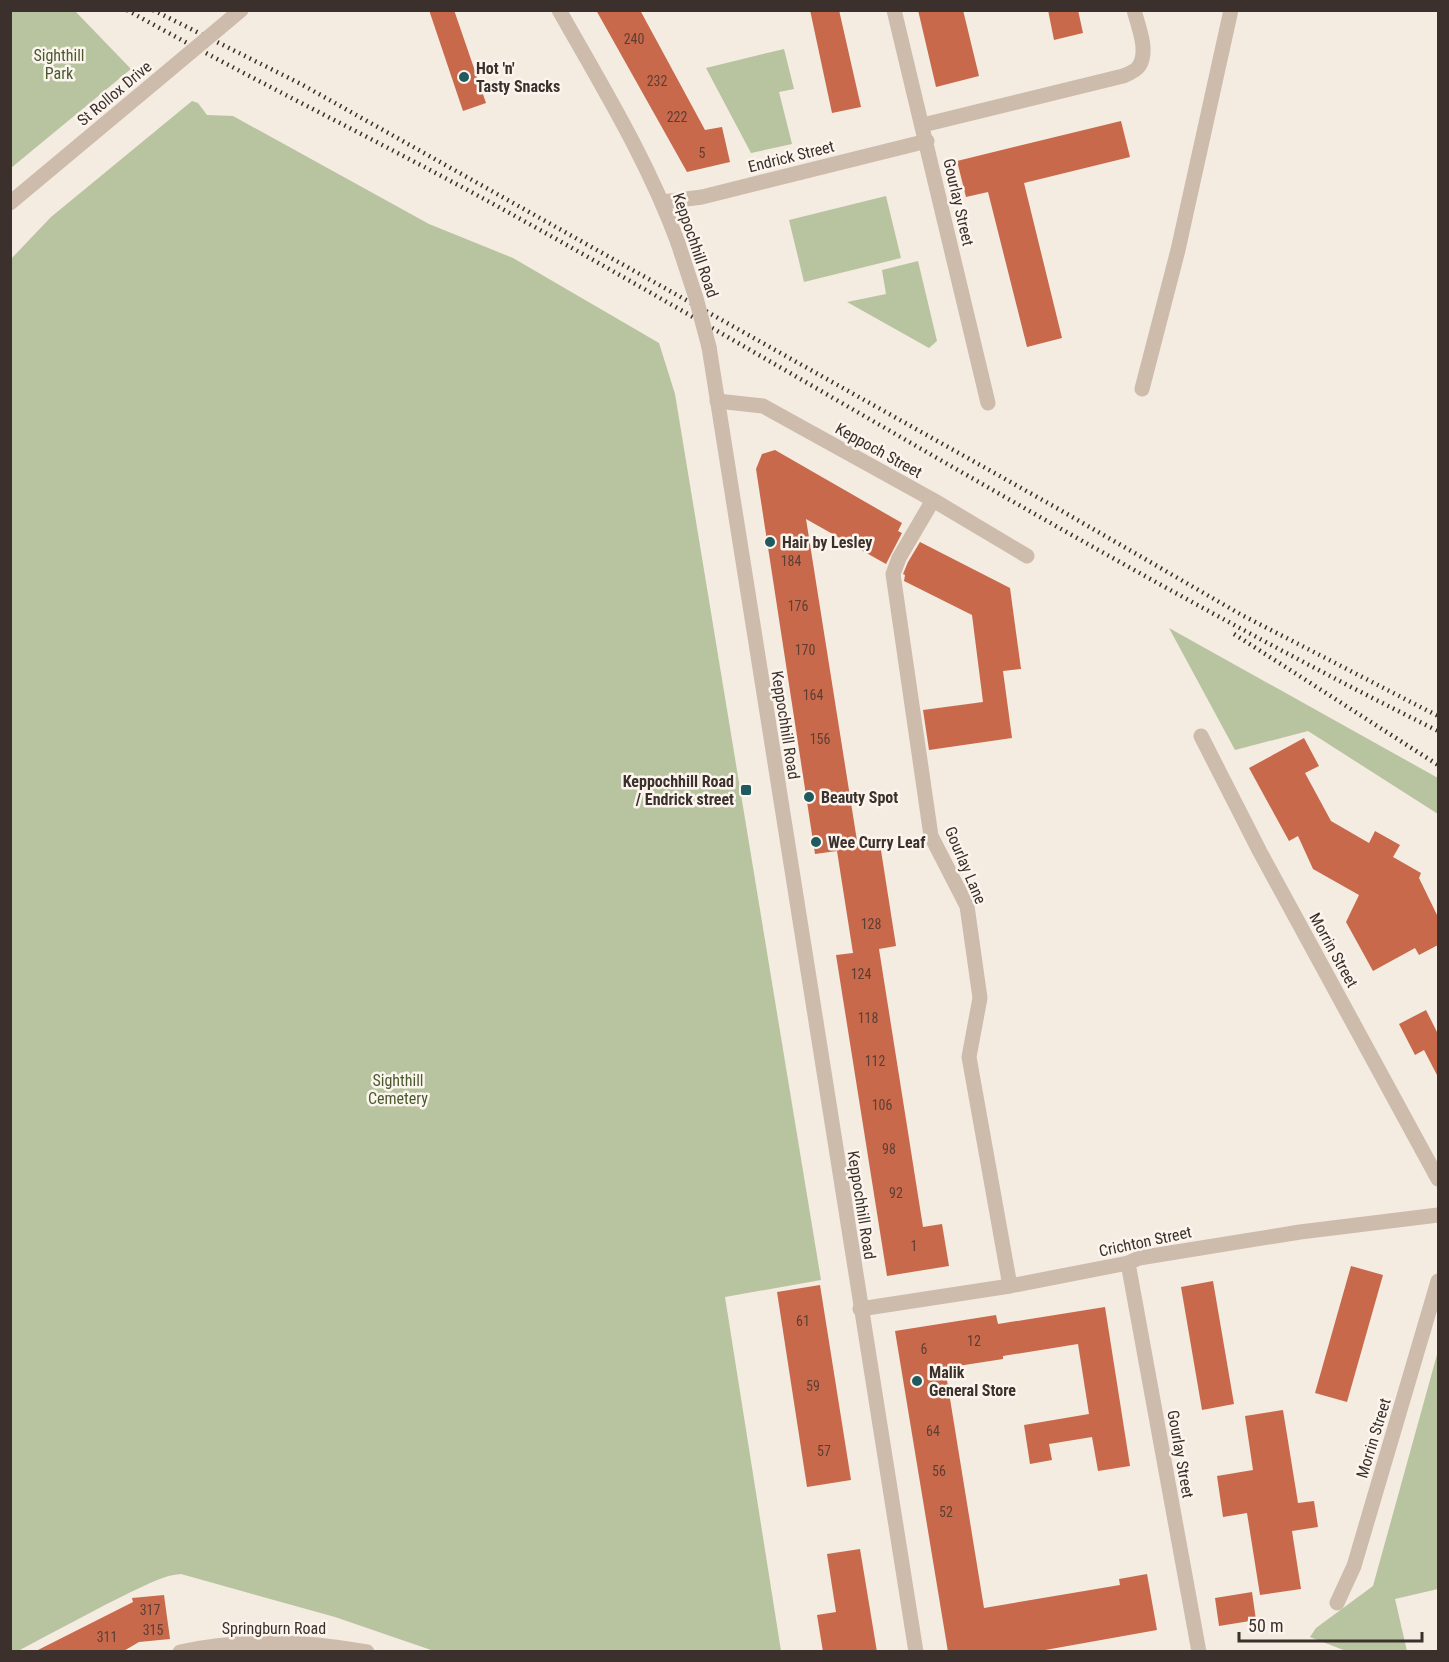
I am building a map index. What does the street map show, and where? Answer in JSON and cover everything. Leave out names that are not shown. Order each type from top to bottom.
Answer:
[{"type":"street","name":"St Rollox Drive","points":[[10,203],[241,10]]},
{"type":"street","name":"Keppochhill Road","points":[[559,10],[612,103],[663,202],[696,298],[709,347],[916,1652]]},
{"type":"street","name":"Gourlay Street","points":[[894,10],[988,402]]},
{"type":"street","points":[[923,125],[1123,76],[1139,66],[1143,55],[1134,10]]},
{"type":"street","points":[[1142,389],[1178,250],[1231,10]]},
{"type":"street","name":"Endrick Street","points":[[663,202],[702,197],[927,141]]},
{"type":"street","name":"Keppoch Street","points":[[717,401],[763,406],[933,500],[1022,553]]},
{"type":"street","name":"Gourlay Lane","points":[[933,500],[899,558],[893,574],[931,836],[967,906],[980,998],[969,1058],[1010,1286]]},
{"type":"street","name":"Morrin Street","points":[[1201,736],[1266,863],[1438,1179]]},
{"type":"street","name":"Crichton Street","points":[[860,1309],[1010,1286],[1128,1263],[1139,1258],[1300,1232],[1438,1215]]},
{"type":"street","name":"Gourlay Street","points":[[1128,1263],[1198,1652]]},
{"type":"street","name":"Morrin Street","points":[[1337,1603],[1354,1566],[1438,1281]]},
{"type":"street","name":"Springburn Road","points":[[180,1652],[221,1646],[271,1643],[328,1645],[368,1652]]},
{"type":"green space","name":"Sighthill Park","points":[[11,10],[75,11],[131,69],[11,168]]},
{"type":"green space","points":[[784,49],[794,89],[779,92],[792,144],[751,153],[706,68]]},
{"type":"green space","name":"Sighthill Cemetery","points":[[192,101],[198,103],[207,115],[233,116],[429,224],[513,258],[659,343],[675,394],[821,1280],[725,1297],[781,1651],[434,1651],[335,1617],[181,1574],[151,1583],[18,1651],[11,1651],[11,259],[51,217]]},
{"type":"green space","points":[[886,196],[901,258],[804,282],[789,220]]},
{"type":"green space","points":[[918,261],[937,341],[929,348],[847,302],[886,294],[882,270]]},
{"type":"green space","points":[[1169,628],[1438,778],[1438,814],[1308,731],[1235,750]]},
{"type":"green space","points":[[1438,1351],[1438,1589],[1395,1599],[1407,1651],[1346,1651],[1310,1637],[1316,1628],[1373,1586]]},
{"type":"building","name":"Hot 'n' Tasty Snacks","points":[[429,10],[454,10],[486,103],[463,111]]},
{"type":"building","points":[[596,10],[640,10],[705,130],[722,127],[730,162],[687,172]]},
{"type":"building","points":[[810,10],[839,10],[861,107],[832,113]]},
{"type":"building","points":[[918,10],[963,10],[979,76],[936,87]]},
{"type":"building","points":[[1048,10],[1078,10],[1083,33],[1054,40]]},
{"type":"building","points":[[1121,121],[1130,157],[1024,183],[1062,338],[1027,347],[988,192],[966,197],[957,161]]},
{"type":"building","points":[[775,450],[902,523],[898,531],[902,533],[886,564],[806,519],[858,847],[880,844],[896,946],[879,949],[923,1227],[942,1224],[949,1266],[887,1276],[836,955],[853,953],[837,851],[815,854],[756,469],[762,454]]},
{"type":"building","points":[[920,542],[1010,588],[1021,669],[1003,671],[1012,738],[929,750],[923,710],[983,702],[972,615],[904,581],[905,575],[903,574]]},
{"type":"building","points":[[1304,738],[1319,766],[1305,773],[1331,821],[1369,843],[1375,831],[1400,845],[1393,857],[1421,873],[1419,878],[1438,917],[1438,945],[1419,955],[1415,948],[1373,971],[1346,922],[1359,895],[1313,869],[1298,836],[1289,841],[1249,768]]},
{"type":"building","points":[[1426,1010],[1438,1034],[1438,1077],[1424,1050],[1415,1055],[1399,1024]]},
{"type":"building","points":[[1351,1266],[1383,1275],[1347,1402],[1315,1393]]},
{"type":"building","points":[[1213,1281],[1234,1404],[1202,1410],[1181,1287]]},
{"type":"building","points":[[820,1285],[851,1480],[807,1487],[777,1292]]},
{"type":"building","points":[[1105,1307],[1130,1466],[1098,1471],[1092,1437],[1049,1444],[1052,1460],[1030,1464],[1024,1425],[1089,1414],[1078,1344],[945,1368],[984,1608],[1120,1585],[1119,1579],[1147,1574],[1157,1630],[1034,1652],[948,1652],[895,1331],[996,1315],[998,1324]]},
{"type":"building","points":[[1283,1410],[1298,1503],[1314,1501],[1318,1527],[1292,1531],[1301,1589],[1260,1595],[1247,1513],[1223,1517],[1217,1476],[1253,1470],[1245,1416]]},
{"type":"building","points":[[860,1549],[877,1652],[823,1652],[817,1615],[836,1612],[827,1554]]},
{"type":"building","points":[[1252,1592],[1256,1620],[1219,1626],[1215,1598]]},
{"type":"building","points":[[164,1595],[170,1639],[139,1642],[122,1652],[34,1652],[133,1602],[132,1598]]},
{"type":"railway","points":[[127,10],[506,211],[1085,543],[1319,670],[1438,731]]},
{"type":"railway","points":[[153,10],[301,84],[1055,507],[1240,614],[1438,716]]},
{"type":"railway","points":[[1234,634],[1438,765]]},
{"type":"place","name":"Hot 'n' Tasty Snacks","points":[[464,77]]},
{"type":"place","name":"Hair by Lesley","points":[[770,542]]},
{"type":"place","name":"Keppochhill Road / Endrick street","points":[[746,790]]},
{"type":"place","name":"Beauty Spot","points":[[809,797]]},
{"type":"place","name":"Wee Curry Leaf","points":[[816,842]]},
{"type":"place","name":"Malik General Store","points":[[917,1381]]}]
